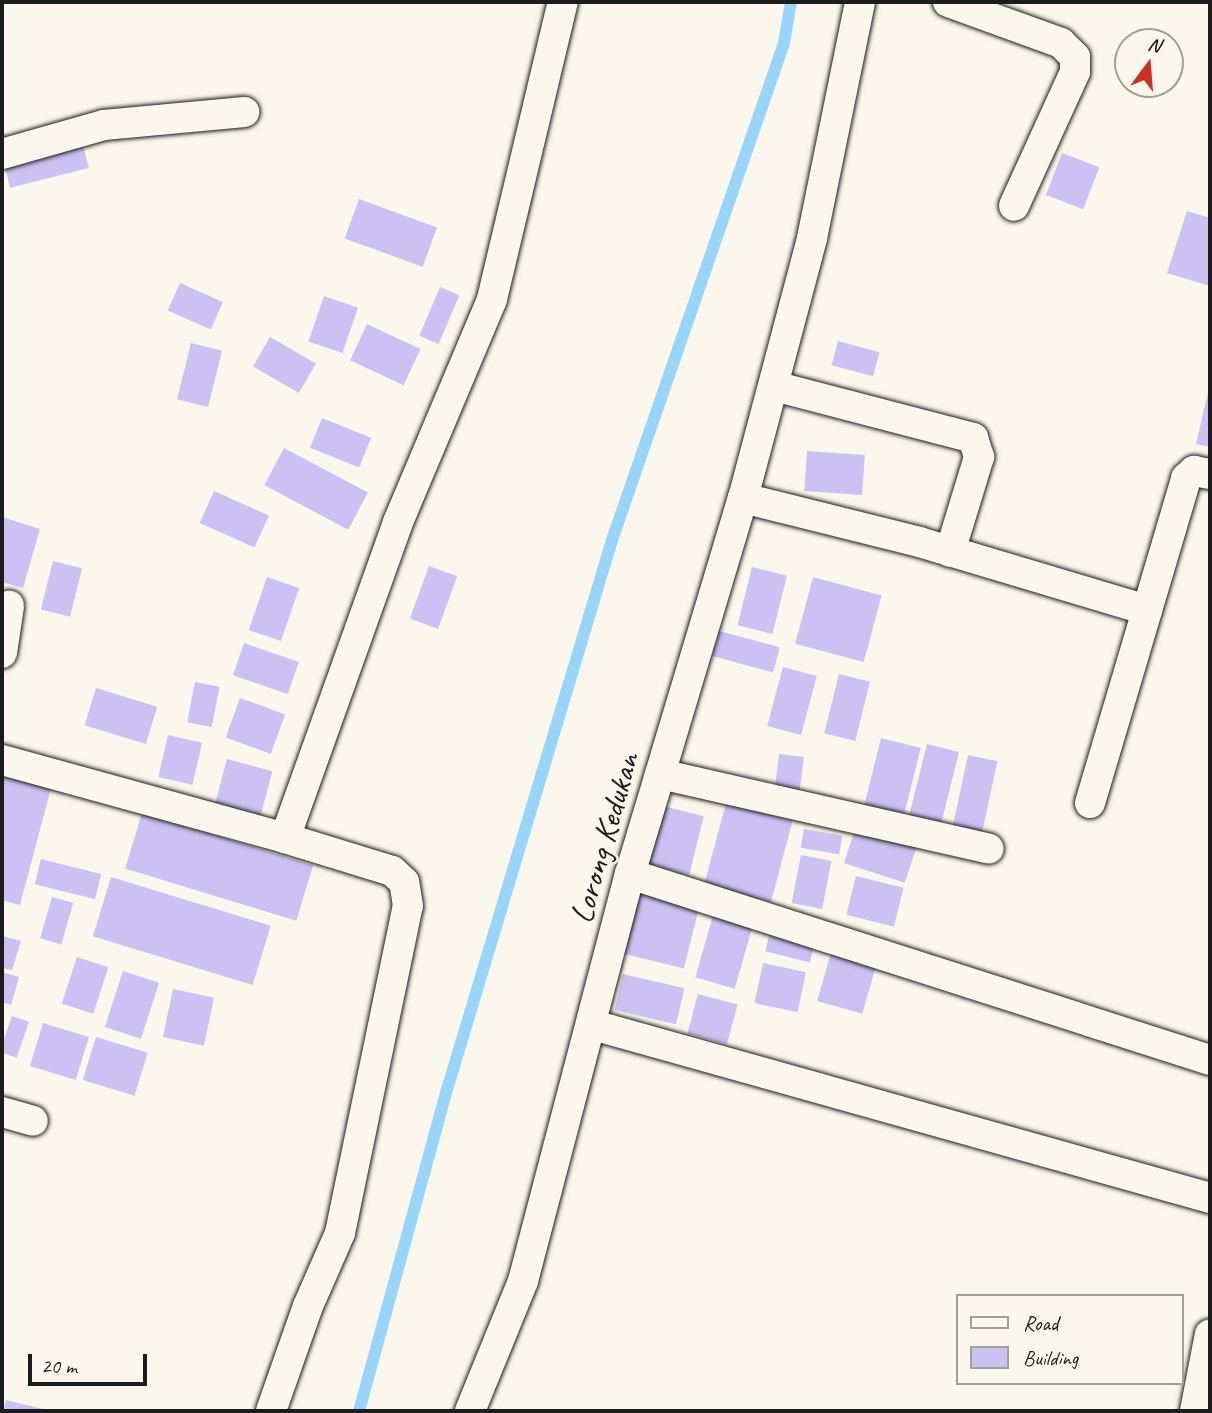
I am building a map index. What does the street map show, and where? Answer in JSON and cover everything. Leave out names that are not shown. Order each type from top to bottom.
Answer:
[{"type":"street","points":[[285,838],[398,522],[492,299],[563,2]]},
{"type":"street","name":"Lorong Kedukan","points":[[470,1411],[523,1281],[593,1025],[630,874],[743,498],[802,281],[860,2]]},
{"type":"street","points":[[948,2],[1061,43],[1075,57],[1075,72],[1014,206]]},
{"type":"street","points":[[2,154],[104,125],[244,113]]},
{"type":"street","points":[[774,386],[973,438],[979,457],[950,551]]},
{"type":"street","points":[[1090,803],[1186,478],[1195,471],[1210,474]]},
{"type":"street","points":[[743,498],[950,551],[1147,610]]},
{"type":"street","points":[[2,653],[9,606]]},
{"type":"street","points":[[2,760],[285,838],[392,871],[404,882],[408,906],[340,1233],[308,1306],[271,1411]]},
{"type":"street","points":[[660,774],[989,849]]},
{"type":"street","points":[[630,874],[1210,1060]]},
{"type":"street","points":[[593,1025],[1210,1198]]},
{"type":"street","points":[[2,1112],[33,1121]]},
{"type":"street","points":[[1195,1411],[1210,1334]]},
{"type":"building","points":[[81,137],[89,168],[10,188],[2,157]]},
{"type":"building","points":[[1062,153],[1099,167],[1083,209],[1046,195]]},
{"type":"building","points":[[359,199],[437,227],[423,267],[345,238]]},
{"type":"building","points":[[1187,211],[1210,218],[1210,286],[1167,273]]},
{"type":"building","points":[[180,283],[223,302],[211,330],[168,310]]},
{"type":"building","points":[[440,287],[459,295],[439,344],[419,336]]},
{"type":"building","points":[[324,296],[358,308],[342,353],[308,341]]},
{"type":"building","points":[[367,324],[420,349],[404,385],[350,360]]},
{"type":"building","points":[[270,337],[316,364],[299,393],[253,366]]},
{"type":"building","points":[[838,341],[880,352],[873,376],[832,365]]},
{"type":"building","points":[[191,343],[222,351],[208,407],[177,399]]},
{"type":"building","points":[[1210,388],[1210,447],[1196,444]]},
{"type":"building","points":[[322,418],[371,438],[359,468],[310,448]]},
{"type":"building","points":[[284,448],[368,493],[348,530],[264,485]]},
{"type":"building","points":[[807,451],[865,455],[862,495],[804,491]]},
{"type":"building","points":[[214,491],[269,515],[255,547],[200,523]]},
{"type":"building","points":[[2,517],[40,529],[23,588],[2,582]]},
{"type":"building","points":[[53,561],[82,568],[70,617],[41,610]]},
{"type":"building","points":[[429,566],[457,576],[438,629],[410,619]]},
{"type":"building","points":[[752,567],[787,576],[772,634],[737,625]]},
{"type":"building","points":[[267,577],[299,588],[281,641],[249,630]]},
{"type":"building","points":[[813,577],[882,595],[864,662],[795,644]]},
{"type":"building","points":[[719,631],[780,647],[773,672],[712,656]]},
{"type":"building","points":[[244,643],[299,662],[288,694],[233,675]]},
{"type":"building","points":[[783,667],[817,676],[801,735],[767,726]]},
{"type":"building","points":[[839,674],[870,682],[855,741],[824,733]]},
{"type":"building","points":[[195,682],[220,687],[212,727],[187,722]]},
{"type":"building","points":[[96,688],[157,707],[146,744],[85,725]]},
{"type":"building","points":[[240,698],[285,714],[271,754],[226,737]]},
{"type":"building","points":[[168,735],[202,743],[192,785],[158,777]]},
{"type":"building","points":[[881,738],[921,748],[904,816],[864,806]]},
{"type":"building","points":[[927,744],[959,752],[941,823],[909,815]]},
{"type":"building","points":[[779,754],[804,757],[799,799],[774,796]]},
{"type":"building","points":[[968,755],[997,761],[982,835],[952,828]]},
{"type":"building","points":[[227,759],[272,771],[258,824],[213,812]]},
{"type":"building","points":[[4,776],[51,788],[20,905],[2,900]]},
{"type":"building","points":[[726,803],[793,821],[771,902],[704,884]]},
{"type":"building","points":[[663,806],[704,816],[689,875],[648,865]]},
{"type":"building","points":[[142,813],[313,865],[296,921],[125,868]]},
{"type":"building","points":[[857,823],[918,843],[905,883],[844,863]]},
{"type":"building","points":[[804,829],[842,836],[839,854],[801,848]]},
{"type":"building","points":[[801,855],[831,861],[822,909],[792,903]]},
{"type":"building","points":[[41,859],[101,874],[95,899],[35,884]]},
{"type":"building","points":[[856,876],[904,888],[894,927],[846,915]]},
{"type":"building","points":[[111,877],[271,926],[253,985],[93,936]]},
{"type":"building","points":[[637,892],[699,907],[684,969],[622,953]]},
{"type":"building","points":[[52,897],[73,903],[61,944],[40,938]]},
{"type":"building","points":[[714,912],[753,923],[735,989],[695,977]]},
{"type":"building","points":[[771,928],[816,939],[810,962],[765,951]]},
{"type":"building","points":[[2,936],[21,941],[12,970],[2,968]]},
{"type":"building","points":[[832,949],[877,962],[862,1014],[817,1001]]},
{"type":"building","points":[[77,957],[108,967],[93,1014],[62,1004]]},
{"type":"building","points":[[763,963],[806,972],[798,1012],[754,1003]]},
{"type":"building","points":[[123,971],[159,983],[141,1039],[105,1027]]},
{"type":"building","points":[[2,972],[19,977],[11,1005],[2,1002]]},
{"type":"building","points":[[623,974],[684,988],[676,1024],[615,1010]]},
{"type":"building","points":[[173,989],[214,998],[204,1046],[163,1037]]},
{"type":"building","points":[[698,994],[738,1005],[727,1044],[687,1034]]},
{"type":"building","points":[[12,1016],[29,1022],[17,1058],[2,1053]]},
{"type":"building","points":[[43,1023],[89,1037],[76,1080],[30,1066]]},
{"type":"building","points":[[96,1037],[148,1053],[134,1096],[83,1080]]},
{"type":"building","points":[[6,1400],[47,1410],[47,1411],[3,1411]]},
{"type":"waterway","points":[[359,1411],[449,1083],[612,540],[784,43],[791,2]]}]
